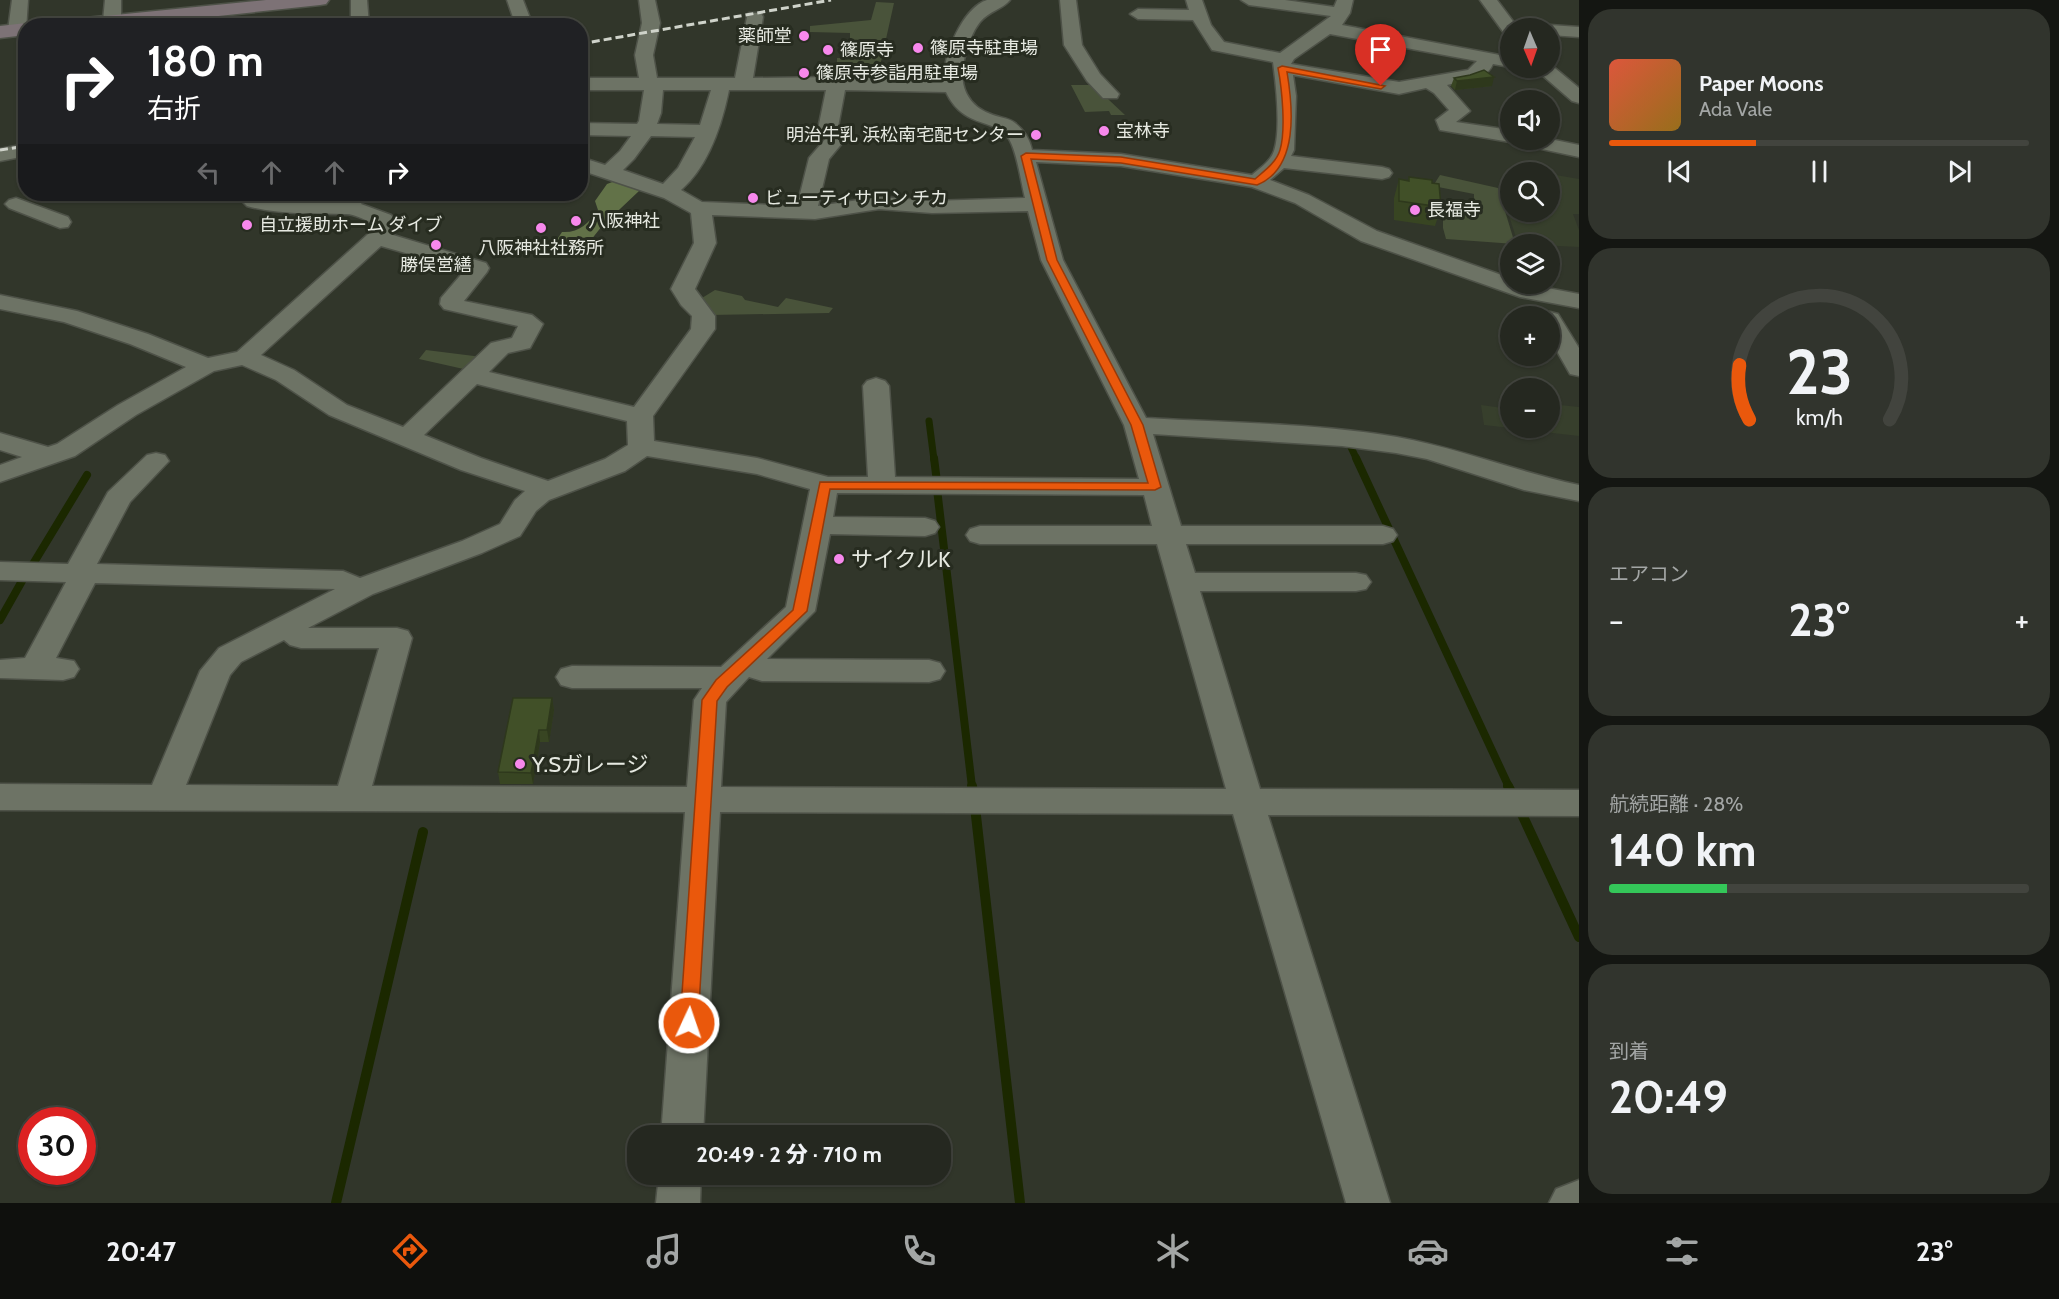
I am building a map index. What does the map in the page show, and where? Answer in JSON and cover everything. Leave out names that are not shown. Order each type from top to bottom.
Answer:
[{"type":"main road","points":[[135,18],[249,3],[320,0]]},
{"type":"street","points":[[14,31],[20,0]]},
{"type":"street","points":[[112,18],[113,0]]},
{"type":"street","points":[[359,0],[360,18]]},
{"type":"street","points":[[515,0],[522,18]]},
{"type":"street","points":[[606,173],[615,168],[644,130],[651,114],[651,84],[644,55],[651,23],[647,0]]},
{"type":"street","points":[[1002,0],[985,8],[968,24],[955,55],[952,87],[956,97],[974,113],[1010,126],[1020,141],[1026,156],[1052,260],[1137,425],[1247,802],[1368,1203]]},
{"type":"street","points":[[1068,0],[1072,45],[1094,77],[1110,94]]},
{"type":"street","points":[[1249,0],[1344,7]]},
{"type":"street","points":[[1488,0],[1502,18]]},
{"type":"street","points":[[1138,14],[1197,7],[1203,25],[1218,46],[1354,81],[1399,88],[1474,74],[1482,69],[1487,58]]},
{"type":"street","points":[[1283,63],[1328,28],[1344,7]]},
{"type":"street","points":[[743,84],[755,17]]},
{"type":"street","points":[[1328,28],[1500,60]]},
{"type":"street","points":[[1560,31],[1579,32]]},
{"type":"street","points":[[1257,182],[1280,160],[1284,150],[1287,104],[1283,63]]},
{"type":"street","points":[[1354,81],[1375,63]]},
{"type":"street","points":[[1560,67],[1569,68]]},
{"type":"street","points":[[1555,78],[1579,97]]},
{"type":"street","points":[[588,84],[837,83],[952,87]]},
{"type":"street","points":[[806,212],[819,158],[838,136],[828,129],[837,83]]},
{"type":"street","points":[[1430,83],[1441,89],[1460,111],[1446,120],[1447,126],[1500,134]]},
{"type":"street","points":[[666,192],[676,186],[694,159],[713,119],[721,84]]},
{"type":"street","points":[[588,129],[707,131]]},
{"type":"street","points":[[1560,147],[1579,151]]},
{"type":"street","points":[[0,155],[18,152]]},
{"type":"street","points":[[1026,156],[1121,160],[1257,182],[1302,199],[1369,236],[1500,281]]},
{"type":"street","points":[[1280,160],[1382,173]]},
{"type":"street","points":[[164,797],[216,671],[222,663],[242,648],[289,627],[357,590],[472,547],[510,530],[531,500],[548,490],[615,465],[632,456],[641,447],[640,416],[703,329],[705,322],[704,315],[688,300],[683,289],[705,243],[702,210],[666,192],[588,166]]},
{"type":"street","points":[[254,202],[289,207],[340,209],[352,201]]},
{"type":"street","points":[[0,474],[51,457],[83,440],[127,410],[206,366],[245,357],[389,227],[388,223],[355,201]]},
{"type":"street","points":[[17,202],[60,222]]},
{"type":"street","points":[[698,208],[806,212],[879,203],[932,207],[1038,204]]},
{"type":"street","points":[[378,238],[478,268],[453,298],[452,303],[459,307],[525,320],[531,324],[521,343],[500,348],[406,438]]},
{"type":"street","points":[[1542,306],[1537,297],[1538,294],[1579,301]]},
{"type":"street","points":[[0,302],[59,313],[139,339],[206,366]]},
{"type":"street","points":[[1560,337],[1579,369]]},
{"type":"street","points":[[245,357],[285,375],[338,410],[471,464],[548,490]]},
{"type":"street","points":[[472,375],[640,416]]},
{"type":"street","points":[[876,386],[882,485]]},
{"type":"street","points":[[1137,425],[1342,438],[1405,446],[1441,454],[1525,482],[1579,493]]},
{"type":"street","points":[[0,441],[51,457]]},
{"type":"street","points":[[641,447],[747,464],[794,474],[825,485],[1155,487]]},
{"type":"street","points":[[35,669],[118,498],[156,461]]},
{"type":"street","points":[[683,1125],[710,700],[714,691],[800,611],[825,485]]},
{"type":"street","points":[[817,525],[925,527]]},
{"type":"street","points":[[980,534],[1383,535]]},
{"type":"street","points":[[0,572],[343,580],[357,590]]},
{"type":"street","points":[[1183,582],[1356,582]]},
{"type":"street","points":[[289,627],[301,638],[397,638],[351,798]]},
{"type":"street","points":[[572,677],[720,677],[735,671],[762,670],[929,671]]},
{"type":"street","points":[[0,797],[1579,803]]},
{"type":"street","points":[[678,1203],[679,1185]]},
{"type":"street","points":[[1571,1203],[1579,1200]]},
{"type":"shaded area","points":[[876,2],[894,3],[880,66],[837,66],[837,58],[850,58],[850,33],[810,32],[810,26],[871,20]]},
{"type":"shaded area","points":[[823,66],[880,66],[881,82],[823,81]]},
{"type":"shaded area","points":[[1071,85],[1093,85],[1125,115],[1111,115],[1109,111],[1085,112]]},
{"type":"shaded area","points":[[1440,175],[1498,188],[1500,222],[1508,222],[1512,234],[1500,234],[1500,243],[1446,239],[1443,228],[1443,204],[1474,208],[1474,194],[1433,186]]},
{"type":"shaded area","points":[[1560,176],[1579,179],[1579,214],[1573,214],[1579,230],[1579,247],[1560,246],[1560,234],[1515,234],[1511,222],[1560,222]]},
{"type":"shaded area","points":[[715,290],[742,296],[745,300],[778,307],[786,298],[833,308],[829,313],[711,315],[697,301]]},
{"type":"shaded area","points":[[426,350],[482,357],[468,370],[419,359]]},
{"type":"shaded area","points":[[1481,405],[1500,408],[1500,427],[1484,425]]},
{"type":"shaded area","points":[[1560,405],[1579,407],[1579,436],[1560,434]]},
{"type":"green space","points":[[615,181],[638,188],[639,191],[602,226],[587,245],[561,244],[556,241],[562,232],[583,227],[591,219],[598,210],[595,201],[607,184]]},
{"type":"building","points":[[1484,70],[1494,77],[1457,81],[1454,78],[1470,75]]},
{"type":"building","points":[[1409,177],[1432,180],[1432,183],[1439,184],[1441,207],[1399,201],[1399,179],[1409,181]]},
{"type":"building","name":"Y.Sガレージ","points":[[513,698],[552,698],[547,730],[539,730],[531,773],[498,772]]},
{"type":"waterway","points":[[929,421],[934,460]]},
{"type":"waterway","points":[[1349,443],[1357,460]]},
{"type":"waterway","points":[[934,458],[937,482]]},
{"type":"waterway","points":[[1356,458],[1509,787]]},
{"type":"waterway","points":[[33,564],[87,475]]},
{"type":"waterway","points":[[937,489],[972,787]]},
{"type":"waterway","points":[[0,620],[22,581]]},
{"type":"waterway","points":[[972,786],[973,793]]},
{"type":"waterway","points":[[1508,786],[1513,796]]},
{"type":"waterway","points":[[975,807],[1020,1203]]},
{"type":"waterway","points":[[1520,810],[1579,937]]},
{"type":"waterway","points":[[336,1203],[423,832]]},
{"type":"railway","points":[[588,43],[831,0]]},
{"type":"railway","points":[[0,150],[18,147]]},
{"type":"place","name":"薬師堂","points":[[804,36]]},
{"type":"place","name":"篠原寺駐車場","points":[[918,48]]},
{"type":"place","name":"篠原寺","points":[[828,50]]},
{"type":"place","name":"篠原寺参詣用駐車場","points":[[804,73]]},
{"type":"place","name":"宝林寺","points":[[1104,131]]},
{"type":"place","name":"明治牛乳 浜松南宅配センター","points":[[1036,135]]},
{"type":"place","name":"ビューティサロン チカ","points":[[753,198]]},
{"type":"place","name":"長福寺","points":[[1415,210]]},
{"type":"place","name":"八阪神社","points":[[576,221]]},
{"type":"place","name":"自立援助ホーム ダイブ","points":[[247,225]]},
{"type":"place","name":"八阪神社社務所","points":[[541,228]]},
{"type":"place","name":"勝俣営繕","points":[[436,245]]},
{"type":"place","name":"サイクルK","points":[[839,559]]},
{"type":"place","name":"Y.Sガレージ","points":[[520,764]]},
{"type":"route","points":[[689,1023],[710,700],[714,691],[793,620],[800,611],[825,485],[1155,487],[1137,425],[1052,260],[1026,156],[1121,160],[1257,182],[1276,165],[1284,150],[1287,96],[1282,68],[1381,86]]}]
